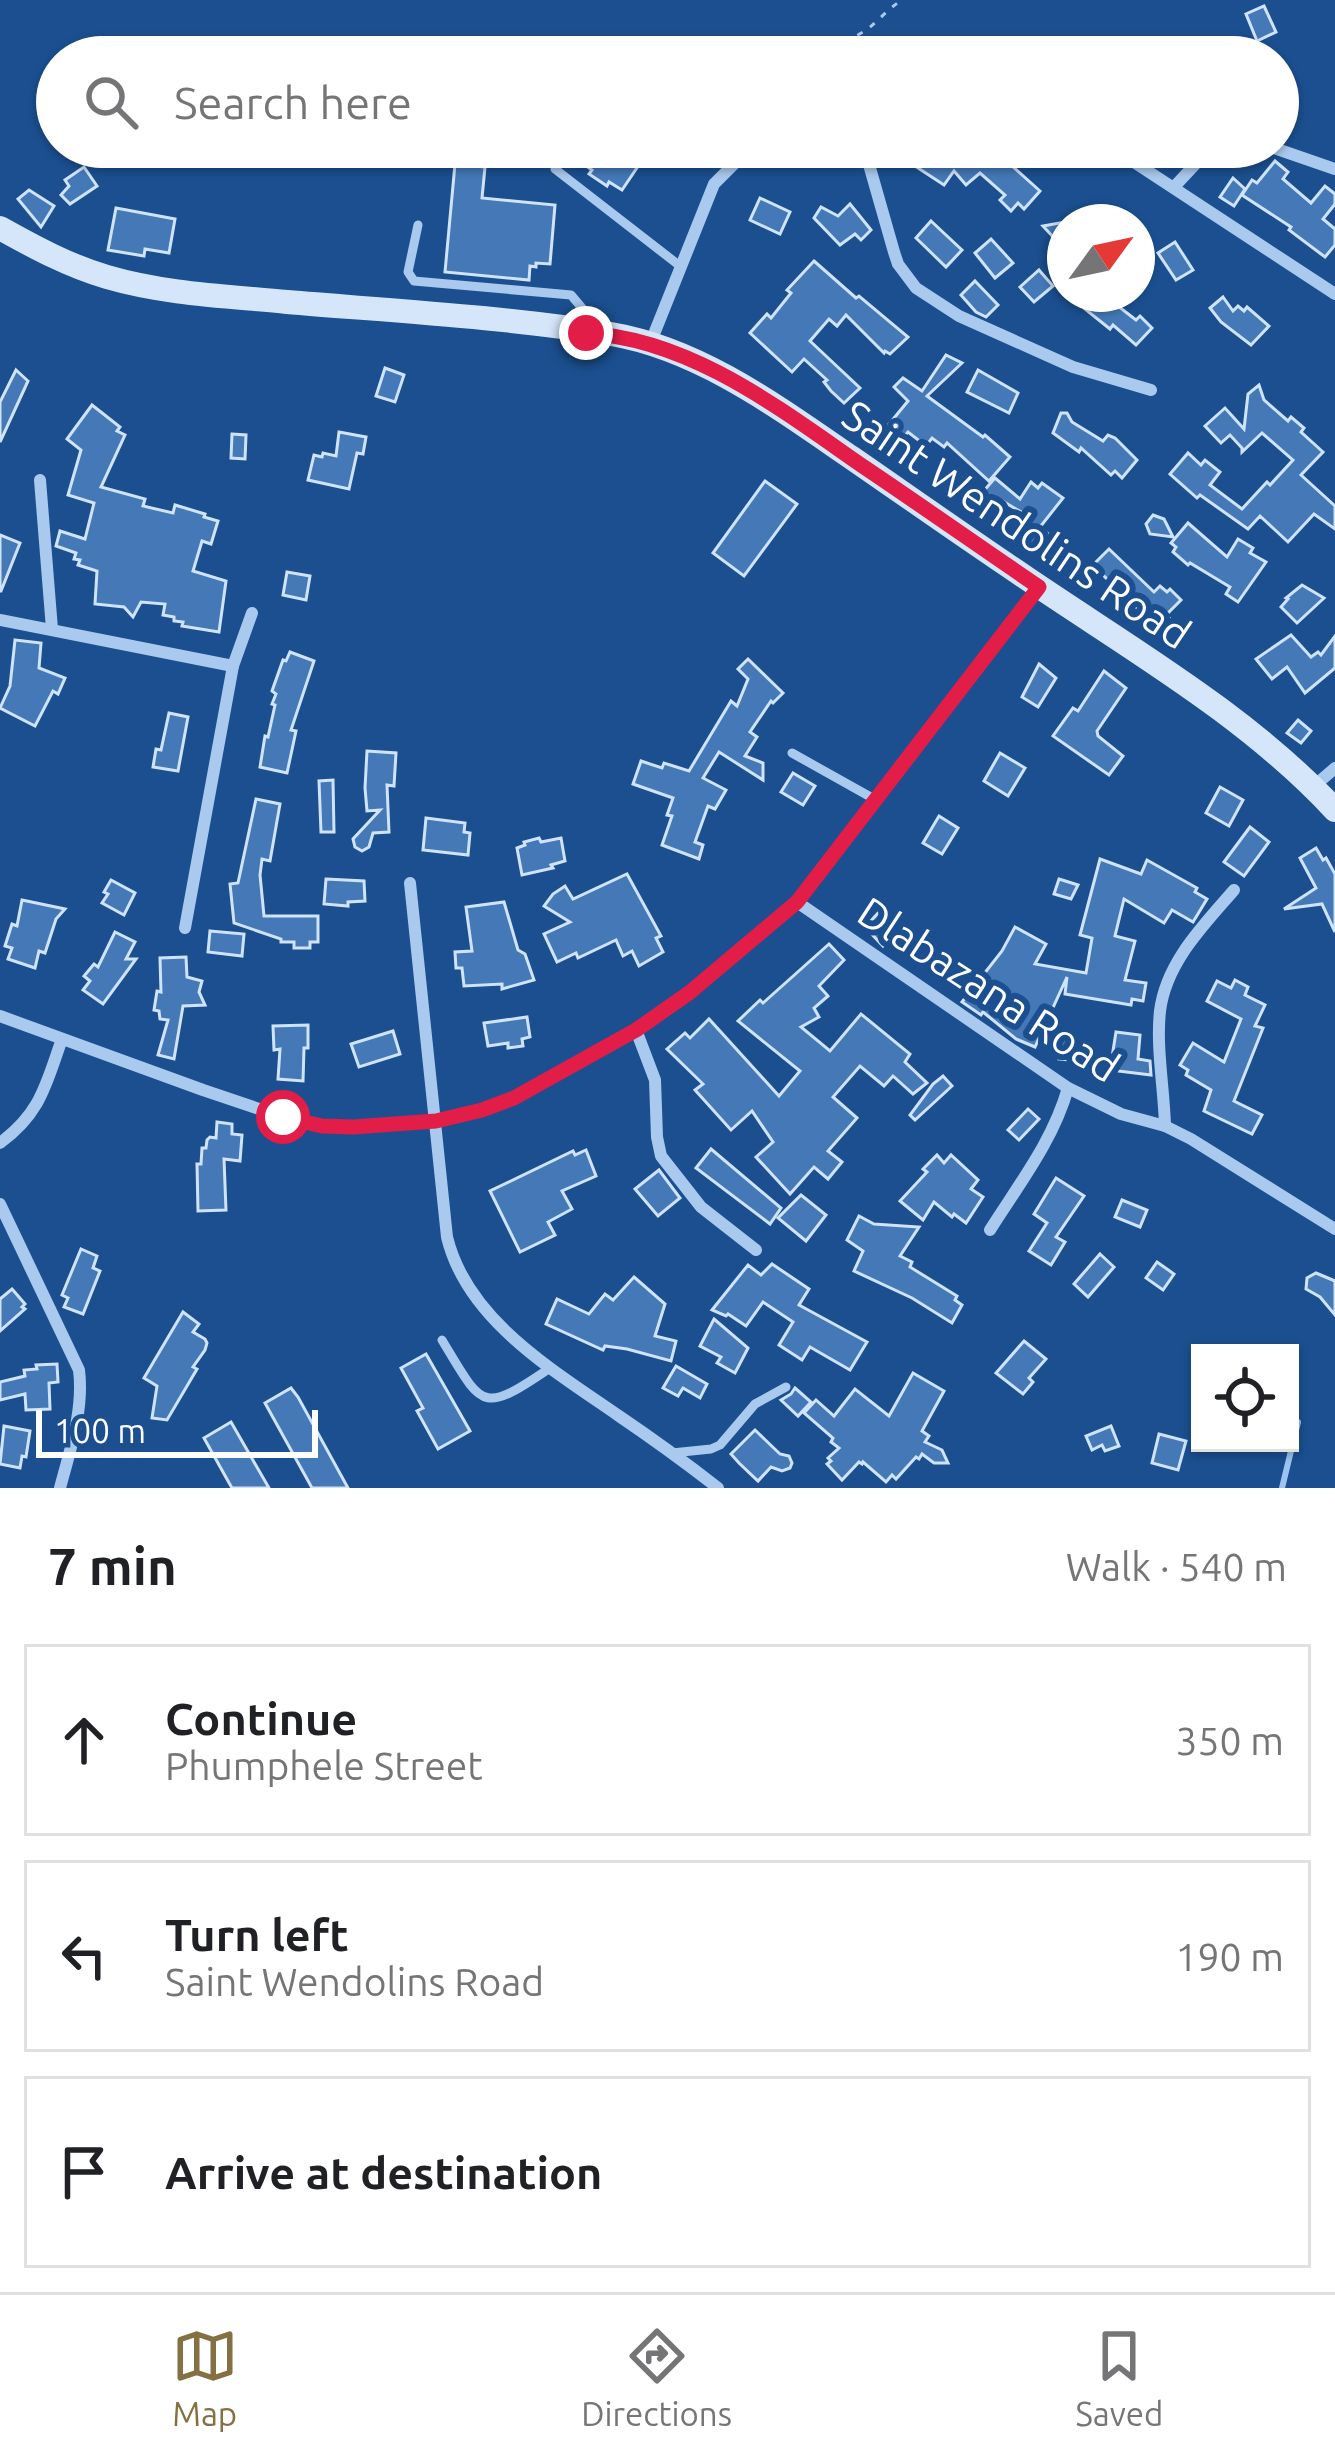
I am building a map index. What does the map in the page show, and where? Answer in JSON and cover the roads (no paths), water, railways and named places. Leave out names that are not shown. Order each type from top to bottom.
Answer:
[{"type":"street","points":[[1299,157],[1335,169]]},
{"type":"street","points":[[650,344],[714,184],[730,168]]},
{"type":"street","points":[[870,168],[898,264],[916,288],[959,316],[1072,367],[1151,390]]},
{"type":"street","points":[[1144,168],[1335,294]]},
{"type":"street","points":[[1174,187],[1192,168]]},
{"type":"street","name":"Saint Wendolins Road","points":[[0,228],[105,277],[177,292],[559,326],[650,344],[728,378],[808,428],[1259,740],[1335,811]]},
{"type":"street","points":[[40,480],[52,629]]},
{"type":"street","points":[[0,1016],[283,1117],[322,1126],[436,1121],[514,1098],[636,1030],[689,993],[797,902],[1039,587]]},
{"type":"street","points":[[185,928],[233,666],[253,613]]},
{"type":"street","points":[[0,620],[233,666]]},
{"type":"street","points":[[1313,787],[1335,768]]},
{"type":"street","points":[[410,883],[447,1237],[464,1281],[512,1336],[550,1368],[718,1488]]},
{"type":"street","points":[[1165,1126],[1159,1042],[1163,992],[1195,935],[1234,890]]},
{"type":"street","name":"Dlabazana Road","points":[[797,902],[1068,1088],[1121,1114],[1191,1139],[1335,1229]]},
{"type":"street","points":[[636,1030],[655,1080],[661,1156],[701,1207],[756,1250]]},
{"type":"street","points":[[0,1143],[32,1114],[62,1039]]},
{"type":"street","points":[[990,1230],[1047,1142],[1068,1088]]},
{"type":"street","points":[[0,1204],[79,1370],[76,1422],[60,1488]]},
{"type":"lane","points":[[555,170],[680,266]]},
{"type":"lane","points":[[418,225],[408,272],[414,281],[571,296],[582,308],[586,333]]},
{"type":"lane","points":[[792,753],[876,800]]},
{"type":"lane","points":[[442,1340],[474,1391],[490,1399],[509,1396],[550,1368]]},
{"type":"lane","points":[[672,1453],[720,1445],[755,1404],[786,1387]]},
{"type":"waterway","points":[[1282,1488],[1291,1452]]}]
